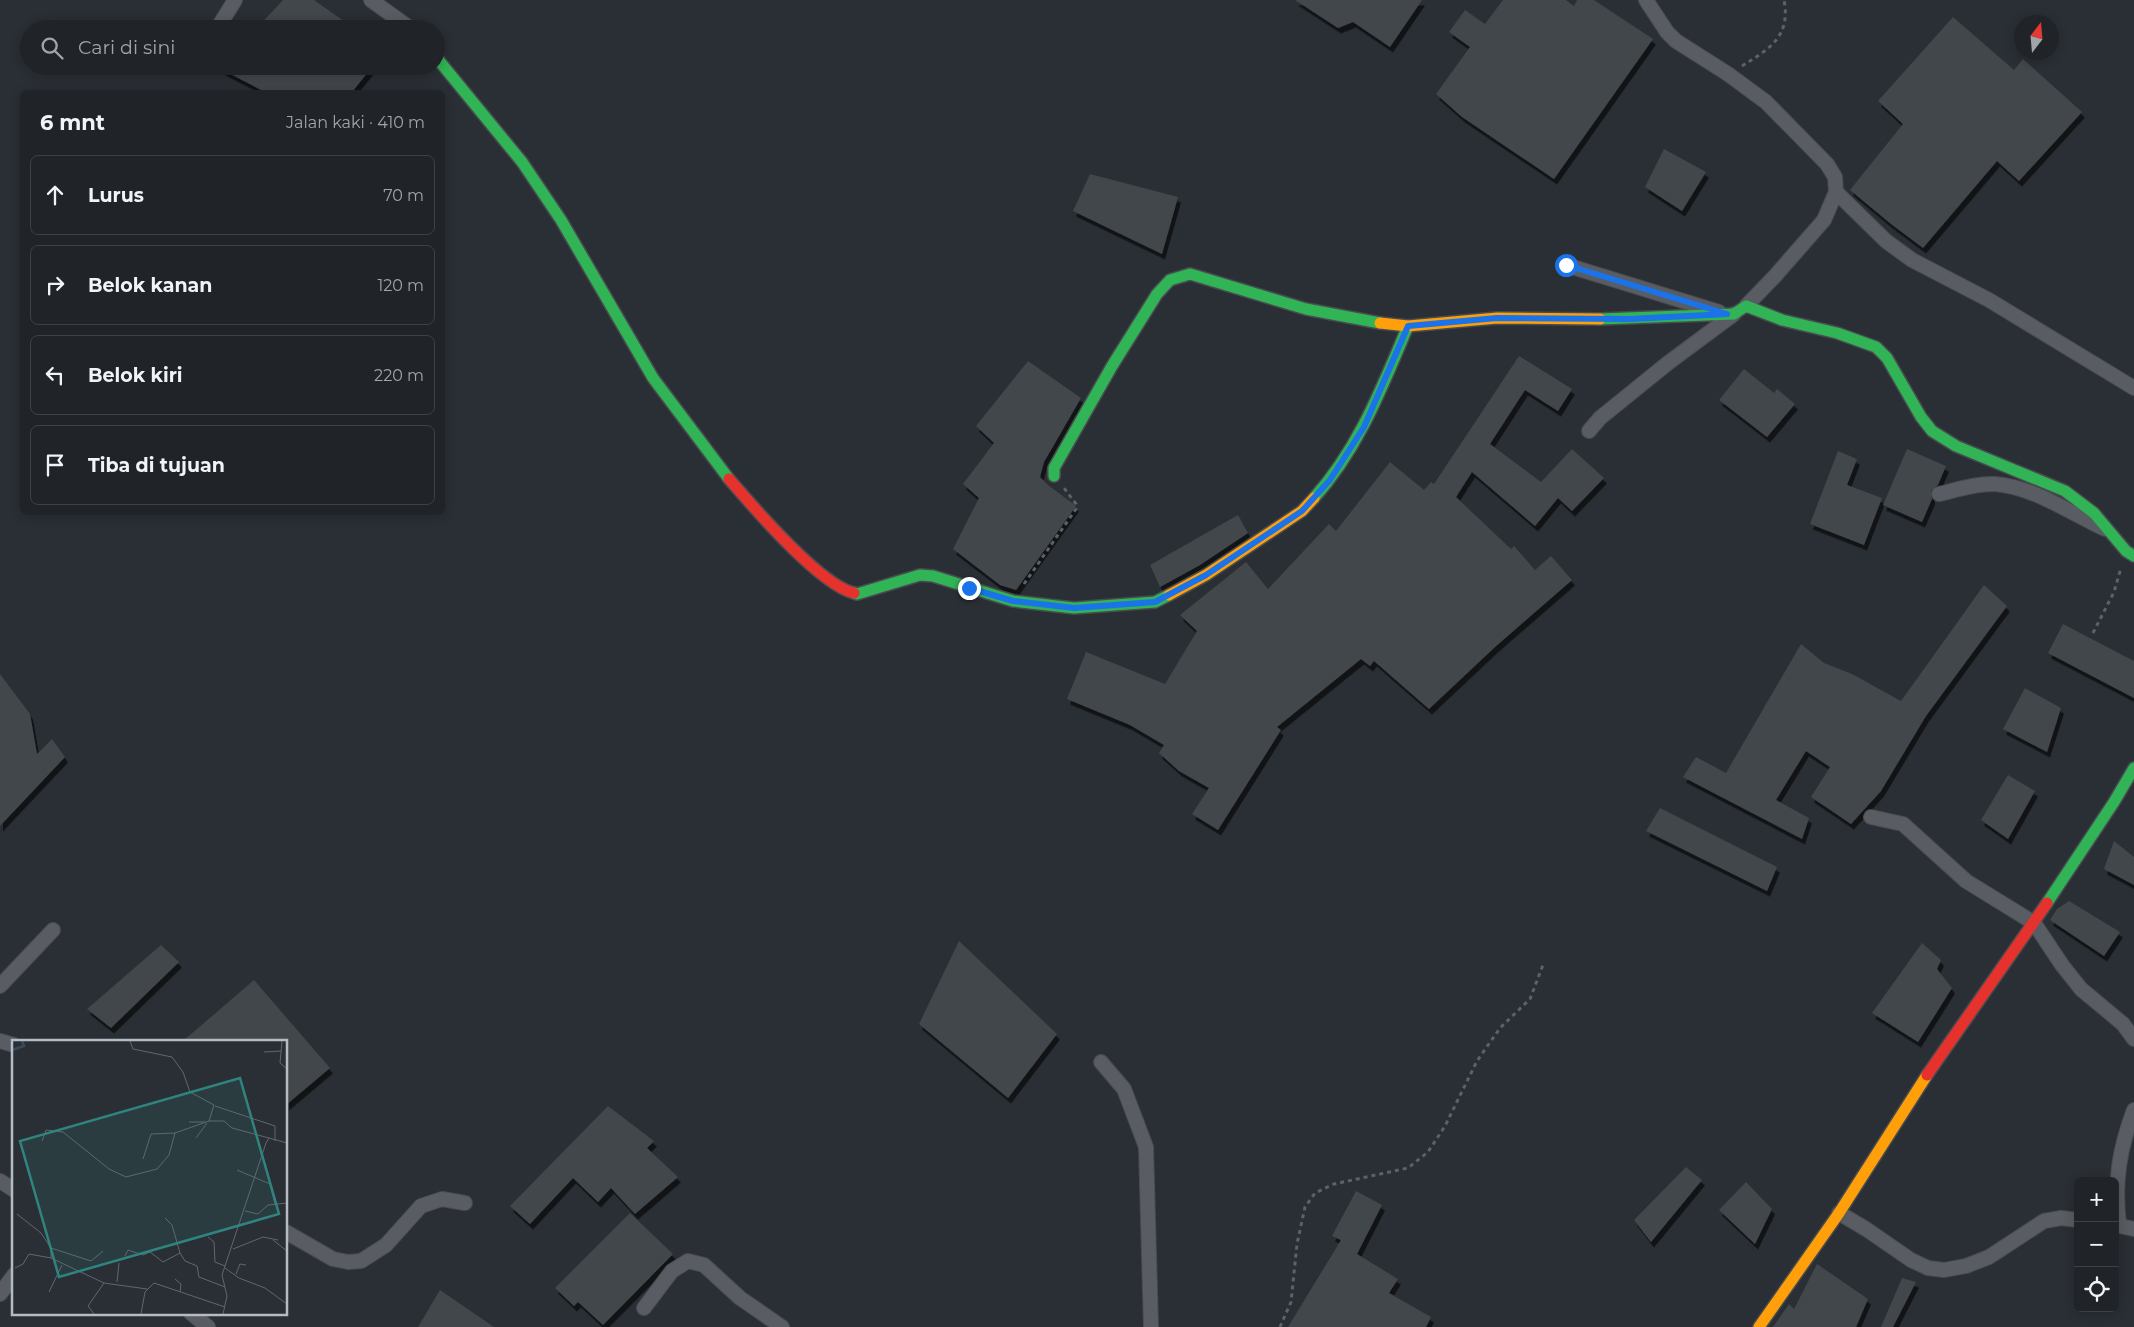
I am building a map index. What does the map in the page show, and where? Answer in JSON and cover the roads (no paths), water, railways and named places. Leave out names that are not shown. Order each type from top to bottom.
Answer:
[{"type":"street","points":[[223,20],[235,0]]},
{"type":"street","points":[[371,0],[399,20]]},
{"type":"street","points":[[1589,432],[1600,418],[1622,400],[1730,314],[1746,306],[1824,220],[1836,192],[1835,177],[1826,164],[1766,102],[1728,74],[1676,41],[1667,32],[1646,0]]},
{"type":"street","points":[[445,68],[522,162],[561,220],[659,385],[729,480],[803,559],[844,591],[858,594],[920,575],[934,576],[1013,601],[1074,608],[1155,602],[1206,575],[1302,511],[1330,480],[1364,427],[1408,326]]},
{"type":"street","points":[[1836,192],[1886,241],[1912,260],[1989,300],[2134,388]]},
{"type":"street","points":[[1566,265],[1730,314]]},
{"type":"street","points":[[1054,476],[1054,468],[1112,366],[1157,294],[1170,280],[1190,274],[1306,309],[1360,320],[1408,326],[1497,318],[1630,319],[1730,314]]},
{"type":"street","points":[[1746,306],[1782,320],[1837,333],[1876,347],[1887,358],[1921,417],[1932,431],[1956,446],[2065,491],[2094,513],[2130,553]]},
{"type":"street","points":[[1939,494],[1994,484],[2019,489],[2047,500],[2108,530]]},
{"type":"street","points":[[1759,1327],[1839,1213],[1944,1048],[2034,923],[2114,802],[2134,768]]},
{"type":"street","points":[[1871,817],[1903,824],[1966,881],[2034,923],[2062,965],[2081,989],[2123,1024],[2134,1039]]},
{"type":"street","points":[[0,986],[53,930]]},
{"type":"street","points":[[0,1040],[12,1044]]},
{"type":"street","points":[[1101,1062],[1124,1089],[1146,1147],[1151,1327]]},
{"type":"street","points":[[2118,1177],[2123,1138],[2134,1110]]},
{"type":"street","points":[[0,1181],[12,1189]]},
{"type":"street","points":[[288,1233],[333,1259],[348,1262],[362,1261],[386,1245],[421,1206],[442,1199],[465,1203]]},
{"type":"street","points":[[1839,1213],[1911,1260],[1928,1268],[1944,1270],[1966,1266],[1989,1257],[2044,1221],[2061,1218],[2074,1220]]},
{"type":"street","points":[[2119,1223],[2134,1228]]},
{"type":"street","points":[[644,1308],[672,1271],[688,1261],[704,1265],[740,1298],[782,1327]]},
{"type":"street","points":[[0,1294],[12,1278]]},
{"type":"street","points":[[192,1314],[208,1327]]}]
